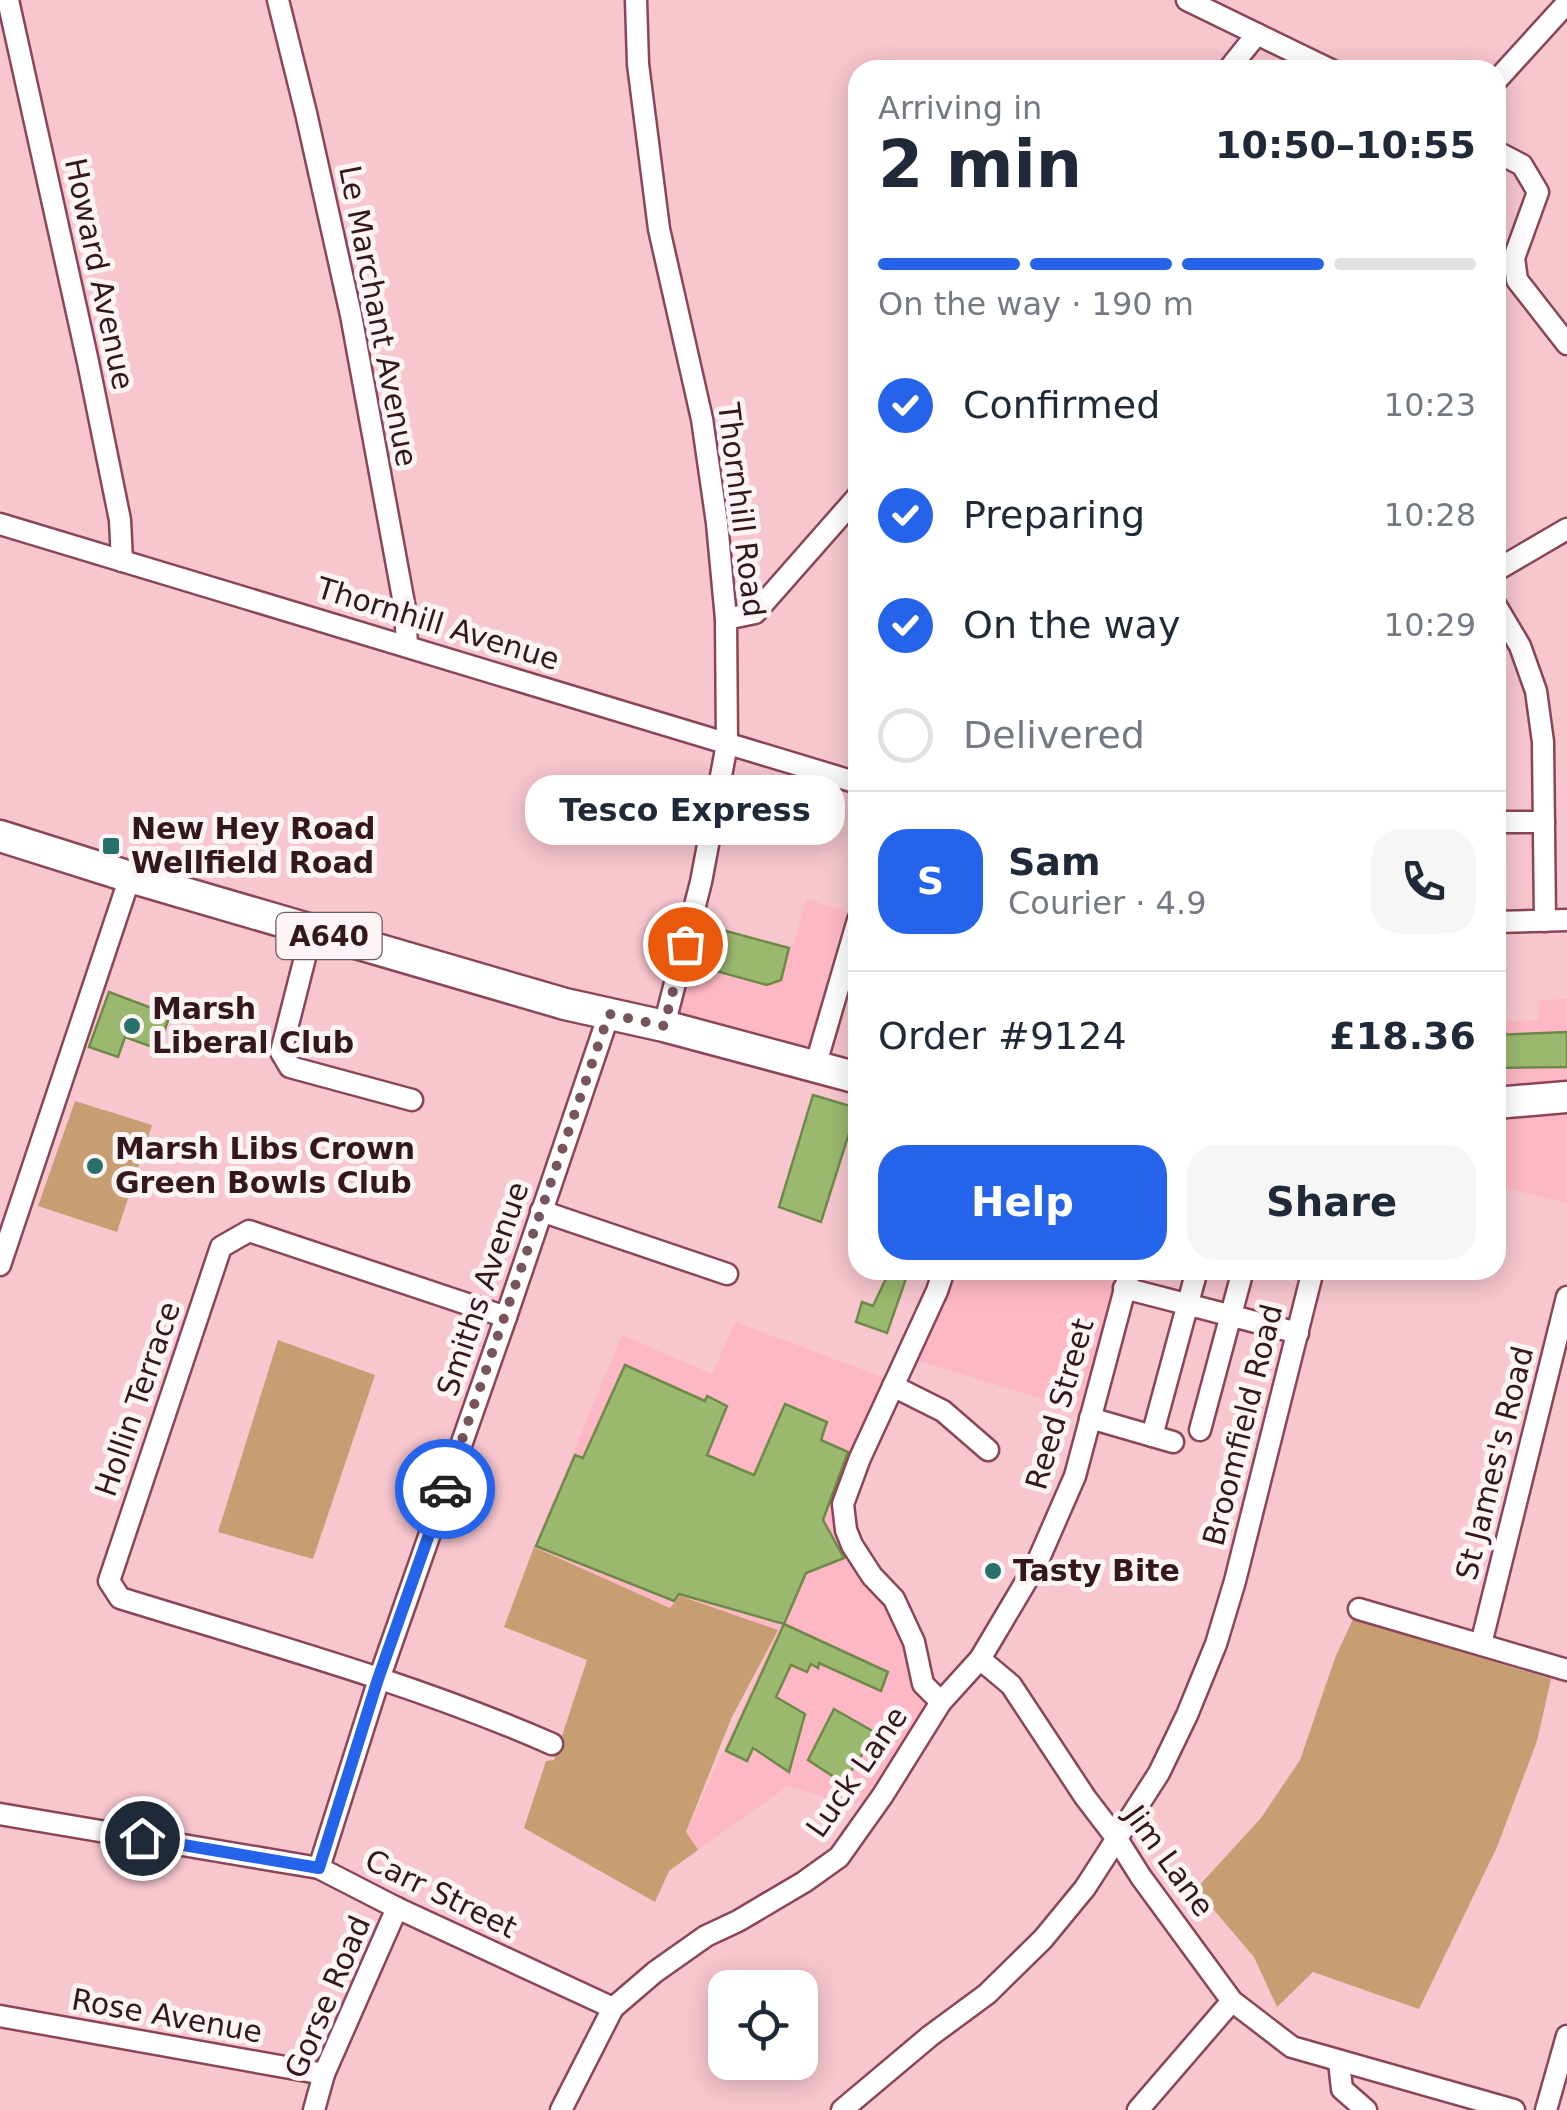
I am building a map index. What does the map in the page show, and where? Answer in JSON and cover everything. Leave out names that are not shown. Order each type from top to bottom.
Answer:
[{"type":"highway","name":"A640","points":[[0,836],[130,878],[565,1004],[848,1075]]},
{"type":"highway","points":[[1506,1102],[1567,1097]]},
{"type":"street","name":"Howard Avenue","points":[[8,0],[88,362],[120,520],[122,561]]},
{"type":"street","name":"Le Marchant Avenue","points":[[278,0],[351,315],[405,609],[407,645]]},
{"type":"street","name":"Thornhill Road","points":[[636,0],[638,64],[659,229],[702,419],[726,619],[727,744],[701,882],[664,1026]]},
{"type":"street","points":[[1187,0],[1310,60]]},
{"type":"street","points":[[1506,70],[1567,4]]},
{"type":"street","points":[[1236,60],[1257,34]]},
{"type":"street","points":[[1506,157],[1522,165],[1538,192],[1514,258],[1518,280],[1567,344]]},
{"type":"street","points":[[726,619],[755,613],[848,507]]},
{"type":"street","name":"Thornhill Avenue","points":[[0,524],[848,779]]},
{"type":"street","points":[[1506,565],[1567,529]]},
{"type":"street","points":[[1506,622],[1520,646],[1536,691],[1543,742],[1544,920]]},
{"type":"street","points":[[1506,822],[1544,822]]},
{"type":"street","points":[[0,1265],[130,878]]},
{"type":"street","points":[[1506,922],[1567,920]]},
{"type":"street","points":[[312,930],[281,1052],[290,1067],[412,1100]]},
{"type":"street","points":[[815,1066],[848,954]]},
{"type":"street","name":"Smiths Avenue","points":[[319,1868],[378,1679],[609,1014]]},
{"type":"street","points":[[542,1211],[727,1274]]},
{"type":"street","name":"Hollin Terrace","points":[[378,1679],[120,1598],[109,1581],[220,1247],[249,1231],[506,1316]]},
{"type":"street","name":"Luck Lane","points":[[561,2110],[613,2008],[654,1972],[706,1936],[804,1882],[838,1857],[940,1702],[923,1684],[914,1642],[894,1599],[858,1555],[846,1530],[844,1504],[860,1458],[941,1280]]},
{"type":"street","name":"Reed Street","points":[[940,1702],[980,1659],[1038,1563],[1075,1476],[1127,1280]]},
{"type":"street","points":[[1129,1280],[1188,1304],[1298,1333]]},
{"type":"street","points":[[1090,1418],[1163,1439],[1194,1280]]},
{"type":"street","points":[[1200,1430],[1240,1280]]},
{"type":"street","name":"Broomfield Road","points":[[842,2110],[986,1994],[1043,1938],[1085,1888],[1159,1773],[1216,1644],[1311,1280]]},
{"type":"street","name":"St James's Road","points":[[1481,1644],[1567,1297]]},
{"type":"street","points":[[894,1386],[943,1411],[988,1450]]},
{"type":"street","points":[[1359,1609],[1567,1670]]},
{"type":"street","name":"Jim Lane","points":[[980,1659],[1011,1685],[1085,1797],[1232,2001],[1292,2047],[1514,2110]]},
{"type":"street","points":[[378,1679],[552,1744]]},
{"type":"street","name":"Carr Street","points":[[0,1814],[319,1868],[613,2008]]},
{"type":"street","name":"Gorse Road","points":[[314,2110],[324,2074],[398,1908]]},
{"type":"street","points":[[1138,2110],[1232,2001]]},
{"type":"street","name":"Rose Avenue","points":[[0,2016],[324,2074]]},
{"type":"street","points":[[1546,2110],[1567,2036]]},
{"type":"street","points":[[1340,2062],[1342,2089],[1366,2110]]},
{"type":"shaded area","points":[[806,899],[846,911],[806,1055],[675,1021],[702,925],[792,949]]},
{"type":"shaded area","points":[[1567,999],[1567,1203],[1506,1189],[1506,1021],[1538,1020],[1540,1000]]},
{"type":"shaded area","name":"Marsh Libs Crown Green Bowls Club","points":[[75,1101],[152,1125],[117,1232],[38,1206]]},
{"type":"shaded area","points":[[934,1280],[1128,1280],[1091,1414],[906,1357]]},
{"type":"shaded area","points":[[735,1322],[885,1378],[843,1504],[846,1530],[941,1702],[883,1795],[849,1805],[788,1786],[698,1850],[686,1833],[777,1630],[670,1608],[534,1547],[622,1335],[712,1374]]},
{"type":"shaded area","points":[[278,1340],[375,1375],[313,1559],[218,1532]]},
{"type":"shaded area","points":[[534,1547],[670,1608],[680,1596],[778,1630],[731,1719],[686,1832],[698,1850],[669,1871],[655,1902],[524,1828],[546,1761],[554,1760],[587,1660],[504,1627]]},
{"type":"shaded area","points":[[1353,1619],[1551,1679],[1537,1741],[1497,1847],[1419,2009],[1313,1972],[1277,2007],[1254,1957],[1196,1889],[1261,1818],[1300,1760],[1335,1658]]},
{"type":"building","points":[[715,928],[789,948],[781,980],[767,985],[716,971],[708,958]]},
{"type":"building","name":"Marsh Liberal Club","points":[[109,992],[170,1015],[158,1049],[125,1037],[118,1057],[89,1047]]},
{"type":"building","points":[[1567,1032],[1567,1067],[1506,1068],[1506,1035]]},
{"type":"building","points":[[813,1095],[848,1105],[848,1136],[821,1222],[779,1207]]},
{"type":"building","points":[[885,1280],[906,1280],[887,1333],[856,1322],[862,1302],[873,1306]]},
{"type":"building","points":[[625,1365],[705,1401],[707,1396],[727,1406],[707,1455],[754,1475],[785,1404],[827,1422],[821,1440],[848,1452],[823,1520],[844,1558],[806,1573],[784,1624],[679,1594],[674,1601],[536,1546],[575,1455],[583,1458]]},
{"type":"building","points":[[784,1624],[888,1672],[881,1691],[819,1663],[818,1668],[811,1664],[807,1672],[791,1665],[776,1697],[805,1714],[789,1772],[753,1748],[747,1761],[726,1751]]},
{"type":"building","points":[[834,1709],[876,1733],[868,1752],[865,1750],[843,1783],[808,1760]]},
{"type":"way so far","points":[[445,1489],[609,1014],[664,1026],[685,944]]},
{"type":"place","name":"New Hey Road Wellfield Road","points":[[111,846]]},
{"type":"place","name":"Tesco Express","points":[[685,944]]},
{"type":"place","name":"Marsh Liberal Club","points":[[132,1026]]},
{"type":"place","name":"Marsh Libs Crown Green Bowls Club","points":[[95,1166]]},
{"type":"place","name":"Tasty Bite","points":[[993,1571]]},
{"type":"route","points":[[142,1838],[319,1868],[378,1679],[445,1489]]}]
